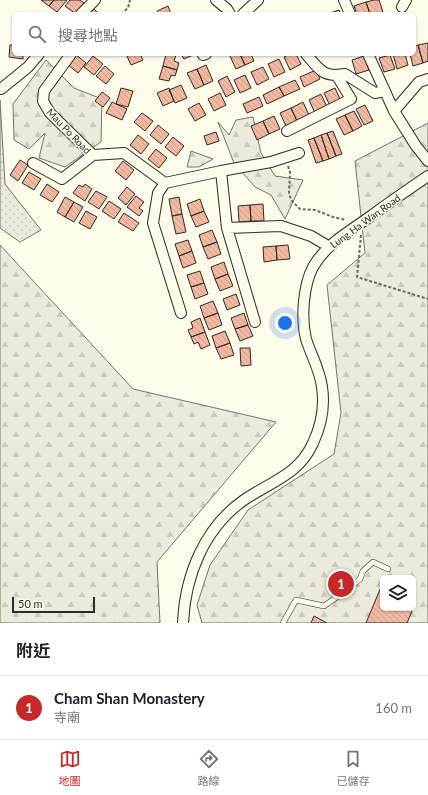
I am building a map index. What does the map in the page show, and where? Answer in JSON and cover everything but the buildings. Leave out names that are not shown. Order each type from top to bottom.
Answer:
[{"type":"street","points":[[83,12],[95,0]]},
{"type":"street","points":[[216,0],[228,9],[229,12]]},
{"type":"street","points":[[246,12],[258,0]]},
{"type":"street","points":[[344,0],[349,12]]},
{"type":"street","points":[[1,89],[28,67],[37,56]]},
{"type":"street","name":"Mau Po Road","points":[[70,56],[44,91],[43,101],[50,112],[93,155],[124,153],[165,182]]},
{"type":"street","points":[[308,56],[321,71],[333,76],[345,74],[375,93],[385,91]]},
{"type":"street","points":[[369,56],[394,111],[416,146],[428,161]]},
{"type":"street","points":[[287,131],[351,100],[337,76]]},
{"type":"street","points":[[394,111],[419,82],[428,78]]},
{"type":"street","points":[[181,313],[153,223],[158,193],[165,182],[271,162],[299,153]]},
{"type":"street","points":[[33,163],[62,179],[93,155]]},
{"type":"street","points":[[221,171],[227,228],[255,322]]},
{"type":"street","name":"Lung Ha Wan Road","points":[[183,623],[185,600],[191,575],[201,550],[215,528],[244,500],[275,483],[293,470],[307,454],[316,435],[322,412],[322,388],[317,365],[306,338],[303,312],[306,288],[312,268],[328,246],[428,176]]},
{"type":"street","points":[[227,228],[282,226],[311,236],[328,246]]},
{"type":"lane","points":[[283,623],[296,600],[324,606],[360,579],[363,571],[373,562],[388,569]]},
{"type":"path","points":[[123,12],[128,8],[130,0]]},
{"type":"path","points":[[285,158],[290,172],[289,196],[299,208],[315,210],[343,220],[363,221],[356,277],[428,299]]},
{"type":"green space","points":[[46,60],[74,88],[102,99],[101,142],[65,167],[39,158],[45,133],[29,149],[14,140],[13,104]]},
{"type":"green space","points":[[0,100],[5,184],[41,230],[20,242],[0,228]]},
{"type":"green space","points":[[253,117],[261,153],[275,176],[303,180],[285,219],[271,195],[255,187],[234,163],[218,122],[229,135],[236,120]]},
{"type":"green space","points":[[428,123],[428,623],[202,623],[197,605],[210,565],[248,510],[334,454],[341,413],[327,285],[365,253],[355,161]]},
{"type":"green space","points":[[191,151],[213,159],[199,167],[187,167]]},
{"type":"green space","points":[[0,245],[133,389],[276,422],[157,562],[160,623],[0,623]]},
{"type":"place","name":"Cham Shan Monastery","points":[[341,584]]}]
